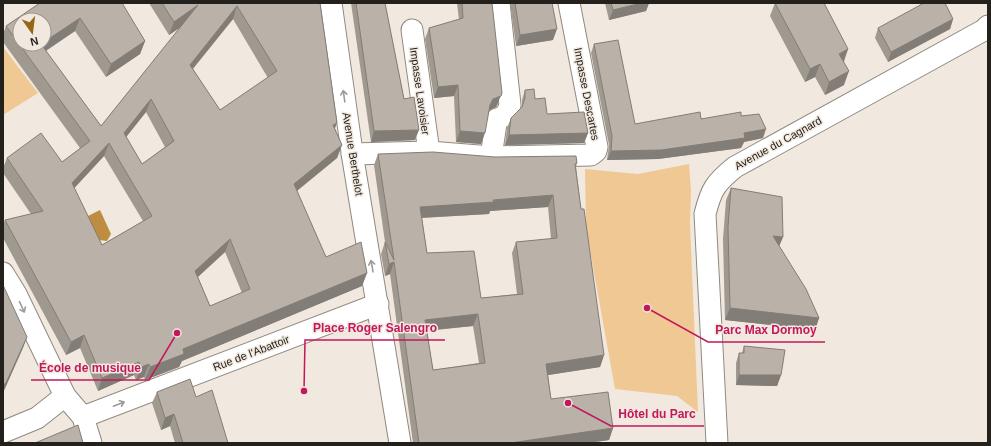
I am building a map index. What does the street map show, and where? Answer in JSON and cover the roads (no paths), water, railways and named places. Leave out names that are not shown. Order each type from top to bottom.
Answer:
[{"type":"street","name":"Avenue Berthelot","points":[[331,3],[352,154],[378,304]]},
{"type":"street","points":[[352,154],[429,152],[491,157],[496,124],[498,119],[503,117],[508,112],[510,104],[499,3]]},
{"type":"street","name":"Impasse Descartes","points":[[491,157],[586,156],[596,151],[596,141],[569,3]]},
{"type":"street","name":"Avenue du Cagnard","points":[[717,443],[705,214],[711,193],[722,177],[734,166],[977,34],[988,26]]},
{"type":"street","name":"Impasse Lavoisier","points":[[412,30],[429,152]]},
{"type":"street","points":[[3,273],[16,294],[65,396],[82,417],[91,443]]},
{"type":"street","points":[[378,304],[400,443]]},
{"type":"street","name":"Rue de l'Abattoir","points":[[82,417],[378,304]]},
{"type":"street","points":[[3,432],[38,418],[65,396]]},
{"type":"place","name":"Parc Max Dormoy","points":[[647,308]]},
{"type":"place","name":"École de musique","points":[[177,333]]},
{"type":"place","name":"Place Roger Salengro","points":[[304,391]]},
{"type":"place","name":"Hôtel du Parc","points":[[568,403]]}]
